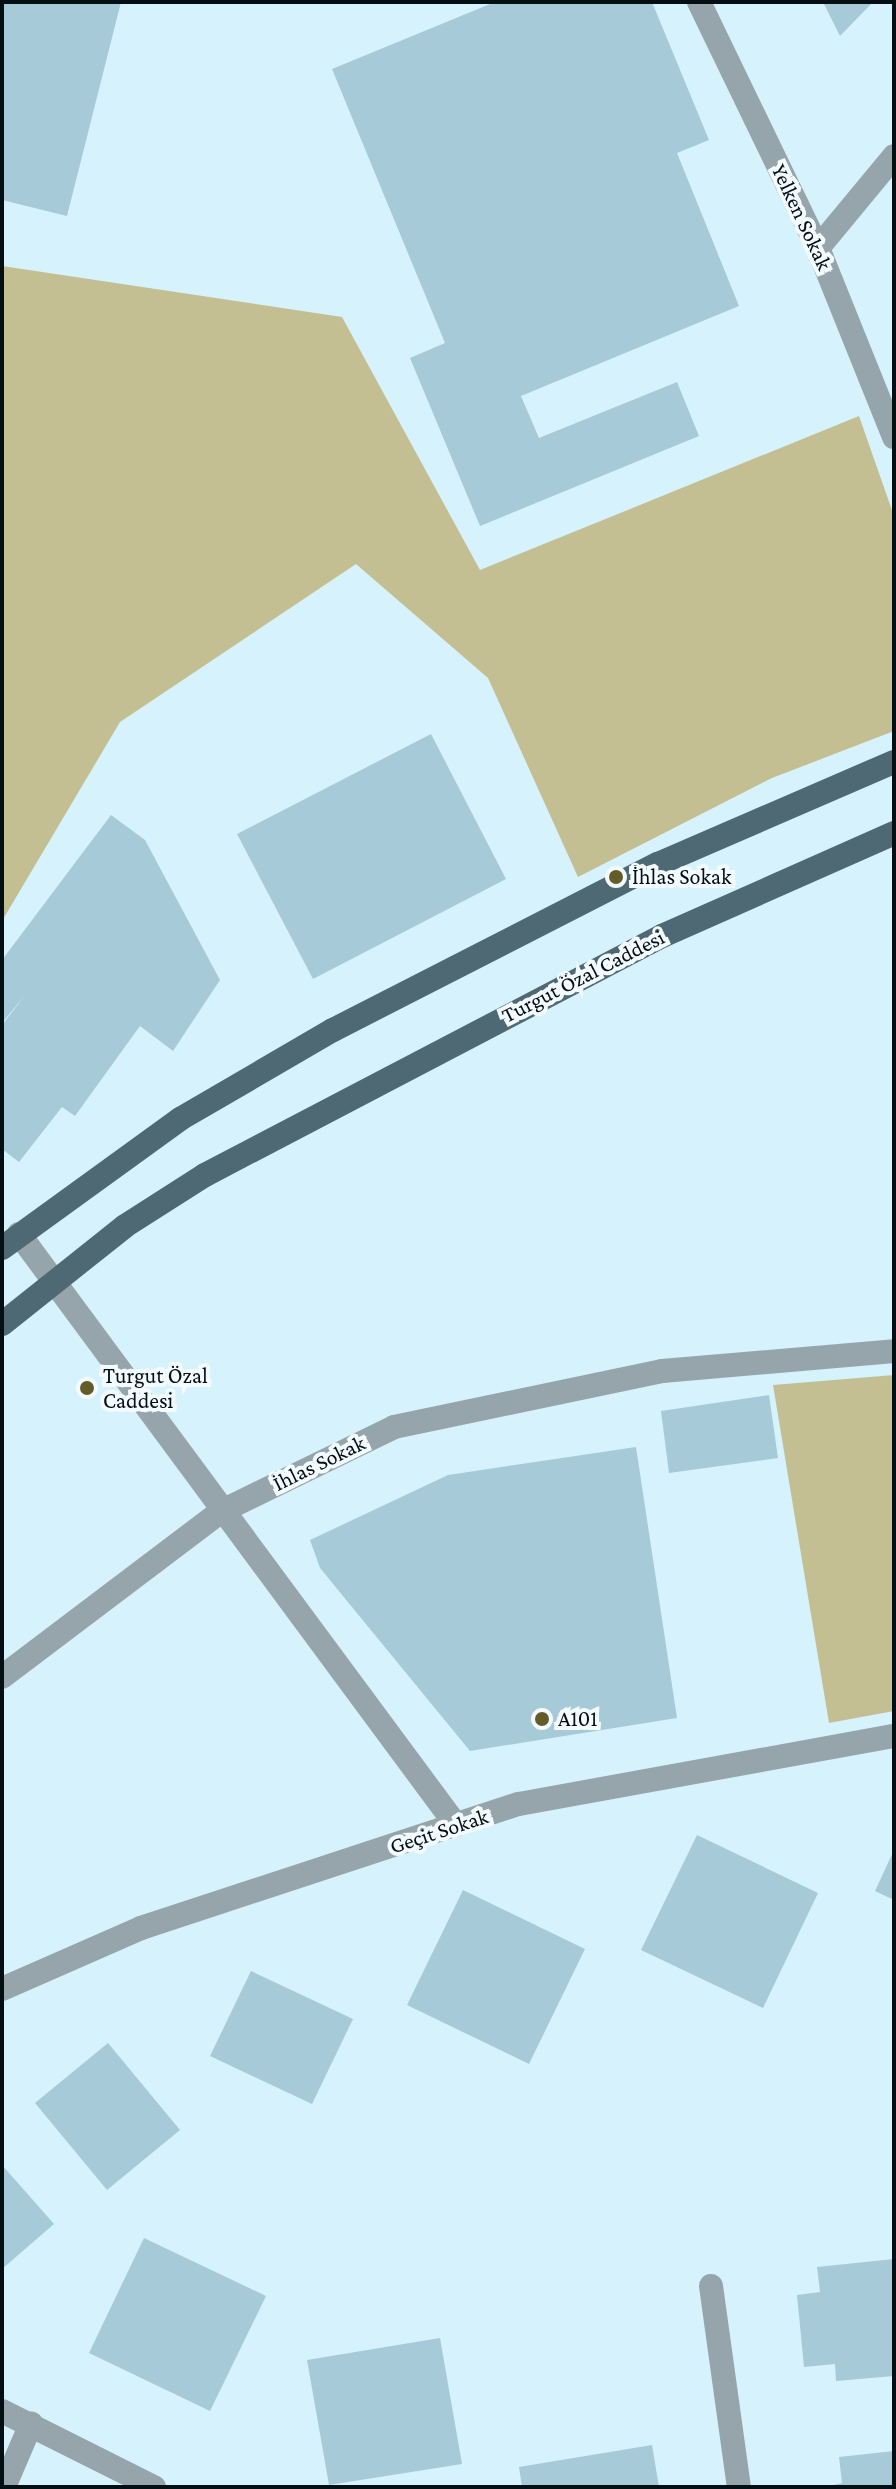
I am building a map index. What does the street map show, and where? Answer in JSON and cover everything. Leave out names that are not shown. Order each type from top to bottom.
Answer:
[{"type":"main road","points":[[11,1241],[180,1119],[333,1030],[658,864],[894,762]]},
{"type":"main road","name":"Turgut Özal Caddesi","points":[[2,1324],[125,1226],[205,1175],[368,1086],[662,936],[894,833]]},
{"type":"street","name":"Yelken Sokak","points":[[699,2],[818,248],[894,437]]},
{"type":"street","points":[[818,248],[894,156]]},
{"type":"street","points":[[11,1241],[55,1282],[220,1512],[456,1825]]},
{"type":"street","name":"İhlas Sokak","points":[[2,1677],[220,1512],[394,1427],[662,1371],[894,1351]]},
{"type":"street","name":"Geçit Sokak","points":[[4,1983],[141,1928],[519,1804],[894,1736]]},
{"type":"street","points":[[711,2286],[739,2487]]},
{"type":"street","points":[[2,2411],[154,2487]]},
{"type":"street","points":[[8,2483],[31,2424]]},
{"type":"shaded area","points":[[2,266],[342,317],[480,570],[859,416],[894,516],[894,731],[772,778],[578,877],[488,678],[356,564],[120,722],[2,921]]},
{"type":"shaded area","points":[[894,1375],[894,1711],[829,1723],[773,1385]]},
{"type":"building","points":[[2,2],[121,2],[67,216],[2,200]]},
{"type":"building","points":[[495,2],[652,2],[709,140],[677,153],[739,306],[521,396],[539,438],[677,382],[699,436],[480,526],[410,358],[445,343],[332,69]]},
{"type":"building","points":[[823,2],[873,2],[840,36]]},
{"type":"building","points":[[431,734],[506,879],[313,979],[237,834]]},
{"type":"building","points":[[111,815],[145,840],[220,980],[173,1051],[140,1026],[75,1116],[62,1107],[19,1162],[2,1149],[2,1025],[26,994],[2,1023],[2,960]]},
{"type":"building","points":[[769,1395],[778,1458],[669,1473],[661,1411]]},
{"type":"building","points":[[636,1447],[677,1718],[470,1751],[320,1568],[310,1540],[448,1475]]},
{"type":"building","points":[[697,1835],[818,1893],[763,2008],[641,1950]]},
{"type":"building","points":[[894,1850],[894,1900],[875,1891]]},
{"type":"building","points":[[463,1890],[585,1949],[529,2064],[407,2005]]},
{"type":"building","points":[[251,1971],[353,2019],[312,2104],[210,2056]]},
{"type":"building","points":[[108,2043],[180,2130],[107,2190],[35,2103]]},
{"type":"building","points":[[2,2165],[54,2224],[2,2269]]},
{"type":"building","points":[[144,2238],[266,2296],[210,2411],[89,2353]]},
{"type":"building","points":[[894,2259],[894,2376],[836,2381],[835,2364],[804,2367],[797,2295],[820,2292],[817,2267]]},
{"type":"building","points":[[440,2338],[462,2464],[329,2485],[307,2360]]},
{"type":"building","points":[[652,2445],[659,2487],[522,2487],[519,2467]]},
{"type":"building","points":[[894,2451],[894,2487],[825,2487],[842,2483],[839,2457]]},
{"type":"place","name":"İhlas Sokak","points":[[616,877]]},
{"type":"place","name":"Turgut Özal Caddesi","points":[[87,1388]]},
{"type":"place","name":"A101","points":[[542,1719]]}]
